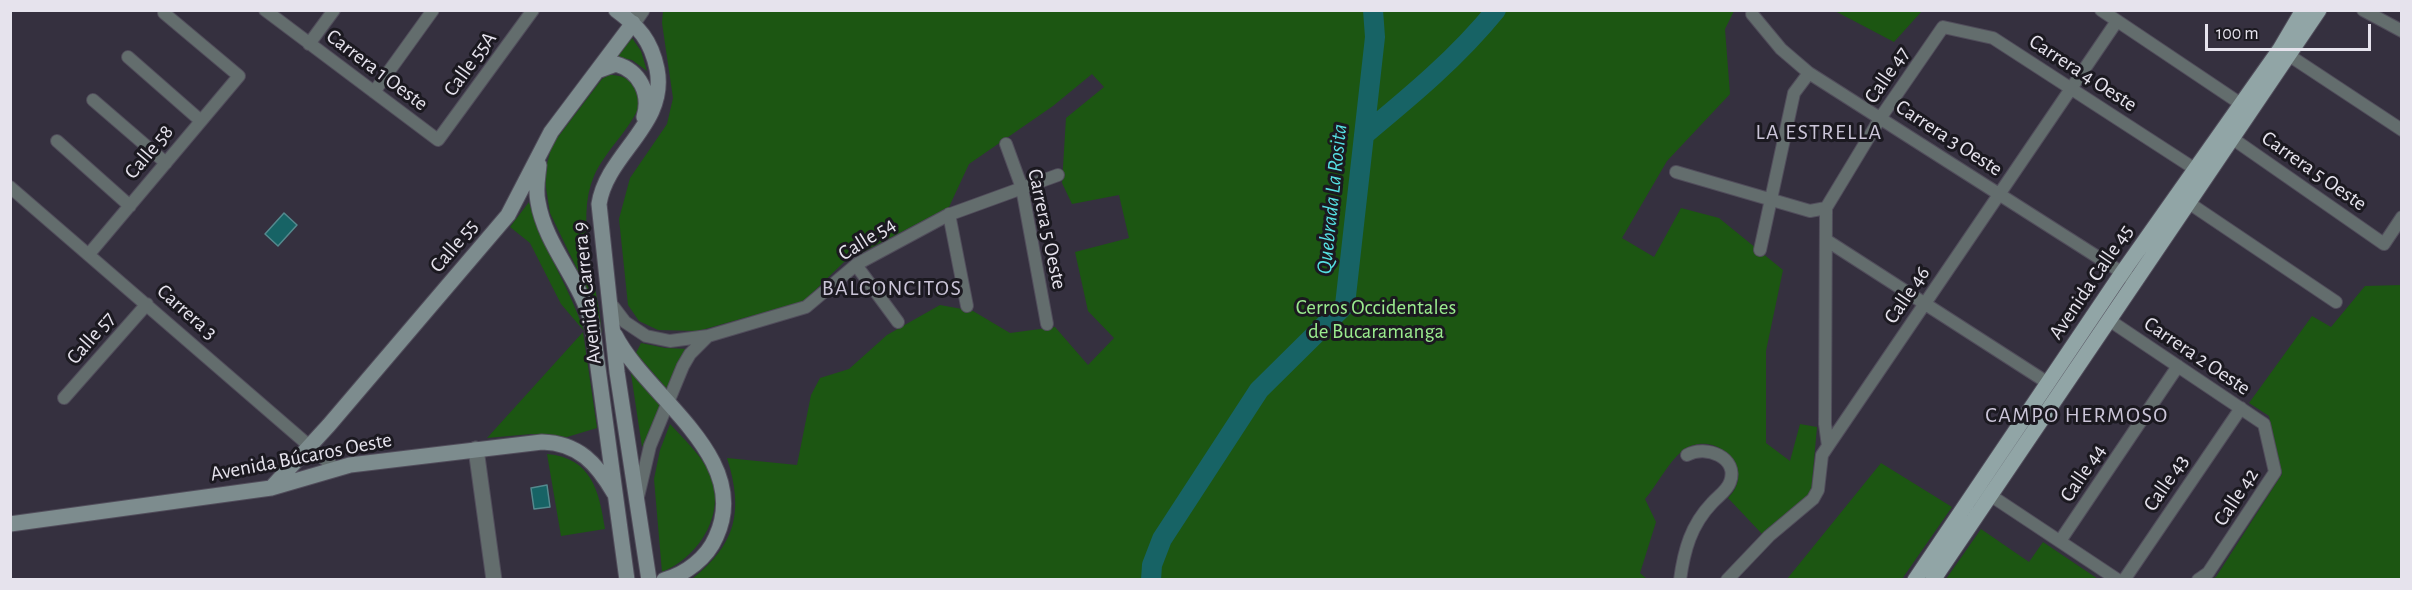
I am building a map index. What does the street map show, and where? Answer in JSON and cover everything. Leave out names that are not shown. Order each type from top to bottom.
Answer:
[{"type":"main road","name":"Avenida Carrera 9","points":[[616,10],[638,17],[652,48],[659,86],[655,107],[639,135],[610,172],[601,192],[600,228],[608,300],[649,575]]},
{"type":"main road","name":"Avenida Calle 45","points":[[1933,579],[2048,383],[2189,203],[2227,135],[2241,104],[2303,10]]},
{"type":"main road","name":"Avenida Calle 45","points":[[1915,579],[1984,491],[2109,320],[2129,277],[2195,169],[2227,135],[2290,56],[2319,10]]},
{"type":"main road","name":"Calle 55","points":[[271,488],[310,446],[508,215],[541,150],[638,17]]},
{"type":"main road","points":[[597,71],[616,64],[626,67],[638,78],[646,98],[646,110],[639,135]]},
{"type":"main road","name":"Avenida Carrera 9","points":[[541,150],[537,184],[538,203],[589,315],[612,459],[614,493],[626,577]]},
{"type":"main road","points":[[612,328],[621,345],[714,462],[722,480],[724,506],[720,528],[709,550],[691,567],[664,579]]},
{"type":"main road","name":"Avenida Búcaros Oeste","points":[[10,524],[271,488],[336,469],[542,442],[564,444],[586,455],[595,463],[614,493]]},
{"type":"street","name":"Carrera 1 Oeste","points":[[265,10],[438,140]]},
{"type":"street","points":[[309,44],[334,10]]},
{"type":"street","points":[[374,92],[434,10]]},
{"type":"street","name":"Calle 55A","points":[[438,140],[533,10]]},
{"type":"street","points":[[2101,10],[2241,104]]},
{"type":"street","points":[[2363,10],[2402,31]]},
{"type":"street","name":"Calle 58","points":[[89,254],[239,75],[164,13]]},
{"type":"street","name":"Carrera 3 Oeste","points":[[1752,14],[1781,49],[1809,73],[2129,277]]},
{"type":"street","name":"Calle 46","points":[[1727,579],[1769,536],[1813,499],[1818,490],[1822,455],[2117,21]]},
{"type":"street","name":"Carrera 4 Oeste","points":[[1943,27],[1993,38],[2195,169]]},
{"type":"street","name":"Calle 47","points":[[1826,208],[1881,117],[1943,27]]},
{"type":"street","points":[[2290,56],[2402,130]]},
{"type":"street","points":[[128,57],[201,121]]},
{"type":"street","points":[[1760,250],[1773,200],[1794,93],[1809,73]]},
{"type":"street","points":[[93,100],[166,163]]},
{"type":"street","name":"Carrera 5 Oeste","points":[[2227,135],[2384,244],[2402,218]]},
{"type":"street","points":[[57,141],[130,206]]},
{"type":"street","name":"Carrera 5 Oeste","points":[[1006,144],[1022,188],[1047,324]]},
{"type":"street","points":[[1676,172],[1810,211],[1826,208],[1825,423],[1828,446]]},
{"type":"street","name":"Calle 54","points":[[608,300],[625,322],[646,336],[670,341],[708,336],[806,307],[856,265],[949,214],[1058,175]]},
{"type":"street","name":"Carrera 3","points":[[10,187],[336,469]]},
{"type":"street","points":[[2189,203],[2336,302]]},
{"type":"street","points":[[949,214],[966,306]]},
{"type":"street","points":[[1826,240],[2048,383]]},
{"type":"street","points":[[856,265],[898,322]]},
{"type":"street","name":"Calle 57","points":[[64,398],[147,304]]},
{"type":"street","name":"Carrera 2 Oeste","points":[[2109,320],[2264,424]]},
{"type":"street","points":[[637,501],[650,446],[687,359],[708,336]]},
{"type":"street","name":"Calle 44","points":[[2060,541],[2178,366]]},
{"type":"street","name":"Calle 43","points":[[2124,579],[2241,408]]},
{"type":"street","name":"Calle 42","points":[[2198,579],[2208,573],[2275,472],[2264,424]]},
{"type":"street","points":[[476,449],[494,579]]},
{"type":"street","points":[[1680,579],[1692,530],[1712,502],[1727,488],[1731,477],[1729,467],[1717,454],[1703,449],[1687,455]]},
{"type":"street","points":[[1984,491],[2118,579]]},
{"type":"green space","points":[[1922,10],[1894,42],[1835,11]]},
{"type":"green space","name":"Cerros Occidentales de Bucaramanga","points":[[663,11],[1734,11],[1725,29],[1730,94],[1667,161],[1622,238],[1654,257],[1681,208],[1719,218],[1783,270],[1766,351],[1766,443],[1790,461],[1800,424],[1817,427],[1811,493],[1763,535],[1728,498],[1736,486],[1738,475],[1735,464],[1728,454],[1718,447],[1707,444],[1694,445],[1682,451],[1645,499],[1656,522],[1640,573],[1647,579],[692,579],[718,553],[727,540],[732,526],[735,495],[727,458],[797,465],[811,395],[820,378],[849,369],[887,335],[940,305],[973,311],[1010,333],[1055,327],[1088,365],[1114,338],[1088,311],[1075,252],[1129,238],[1119,195],[1072,204],[1062,183],[1066,118],[1104,87],[1092,74],[1053,106],[969,164],[949,207],[844,262],[804,301],[698,331],[658,330],[639,321],[628,305],[619,219],[630,178],[667,124],[673,98],[662,23]]},
{"type":"green space","points":[[632,38],[641,51],[647,71],[632,60],[617,57]]},
{"type":"green space","points":[[609,75],[627,79],[641,102],[631,122],[599,166],[588,194],[586,214],[589,255],[602,335],[592,300],[550,213],[544,175],[552,145],[602,79]]},
{"type":"green space","points":[[529,202],[534,219],[584,331],[561,304],[530,243],[510,227]]},
{"type":"green space","points":[[2401,285],[2401,579],[2211,579],[2216,577],[2282,474],[2269,416],[2249,403],[2312,316],[2331,327],[2365,286]]},
{"type":"green space","points":[[583,332],[597,428],[567,437],[531,434],[487,438]]},
{"type":"green space","points":[[641,343],[665,348],[688,349],[668,390],[636,353]]},
{"type":"green space","points":[[630,367],[662,406],[642,447]]},
{"type":"green space","points":[[670,424],[708,470],[714,485],[715,501],[713,516],[699,544],[676,565],[662,572],[654,479],[660,450]]},
{"type":"green space","points":[[547,454],[562,457],[584,469],[596,490],[605,529],[561,536]]},
{"type":"green space","points":[[1881,463],[1952,507],[1902,579],[1787,579]]},
{"type":"green space","points":[[1981,529],[2029,562],[2043,542],[2098,579],[1946,579]]},
{"type":"shaded area","points":[[284,213],[297,225],[278,246],[265,234]]},
{"type":"shaded area","points":[[547,485],[550,507],[534,509],[531,488]]},
{"type":"waterway","name":"Quebrada La Rosita","points":[[1151,580],[1152,565],[1162,539],[1259,390],[1345,305],[1375,37],[1373,10]]},
{"type":"waterway","points":[[1364,135],[1449,60],[1496,10]]},
{"type":"district","name":"LA ESTRELLA","points":[[1819,132]]},
{"type":"district","name":"BALCONCITOS","points":[[892,288]]},
{"type":"district","name":"CAMPO HERMOSO","points":[[2077,415]]}]
